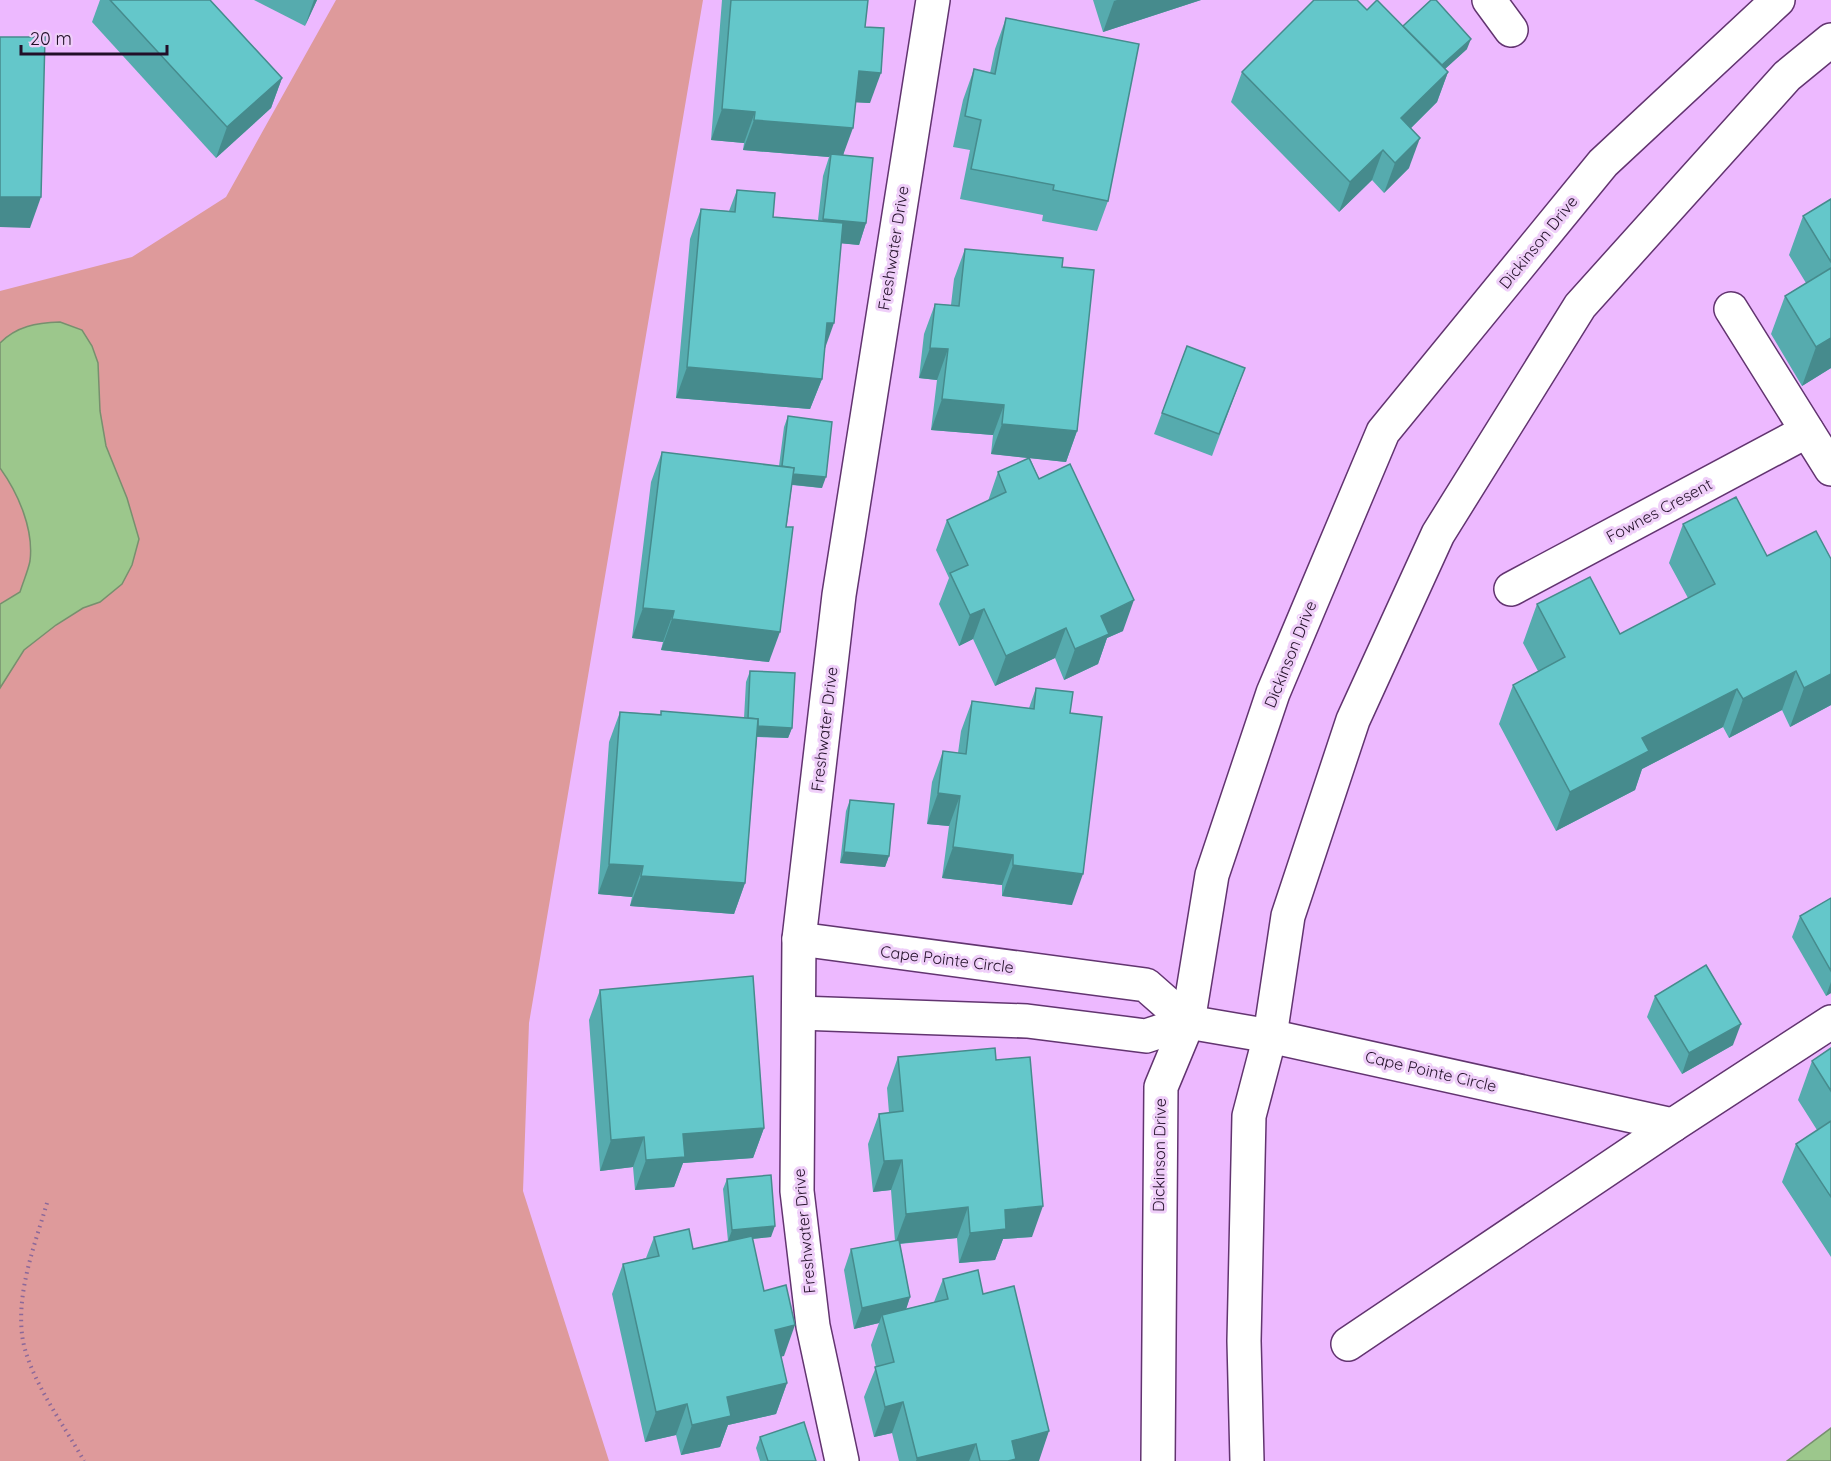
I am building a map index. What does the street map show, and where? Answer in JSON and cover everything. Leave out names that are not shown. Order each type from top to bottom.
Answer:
[{"type":"street","name":"Freshwater Drive","points":[[842,1461],[813,1326],[797,1191],[800,939],[839,596],[933,0]]},
{"type":"street","points":[[1489,0],[1511,30]]},
{"type":"street","name":"Dickinson Drive","points":[[1158,1461],[1160,1093],[1188,1022],[1212,875],[1273,693],[1383,432],[1603,163],[1778,0]]},
{"type":"street","points":[[1248,1461],[1244,1341],[1249,1116],[1270,1036],[1288,916],[1353,720],[1438,534],[1580,306],[1787,76],[1831,40]]},
{"type":"street","points":[[1731,309],[1831,469]]},
{"type":"street","name":"Fownes Cresent","points":[[1511,589],[1807,431]]},
{"type":"street","name":"Cape Pointe Circle","points":[[800,939],[1146,985],[1188,1022]]},
{"type":"street","name":"Cape Pointe Circle","points":[[799,1013],[1027,1021],[1146,1036],[1188,1022],[1270,1036],[1673,1125]]},
{"type":"street","points":[[1348,1344],[1673,1125],[1831,1022]]},
{"type":"path","points":[[46,1203],[23,1299],[22,1334],[36,1377],[84,1461]]},
{"type":"shaded area","points":[[336,0],[703,0],[529,1023],[523,1191],[609,1461],[0,1461],[0,291],[132,257],[226,197]]},
{"type":"shaded area","points":[[60,322],[82,330],[92,346],[98,363],[100,411],[106,446],[127,498],[139,539],[132,565],[122,584],[100,602],[83,608],[56,625],[24,650],[0,688],[0,604],[20,592],[29,565],[31,549],[23,512],[0,468],[0,343],[6,337],[27,326]]},
{"type":"shaded area","points":[[1831,1428],[1831,1461],[1787,1461]]},
{"type":"building","points":[[110,0],[210,0],[282,78],[227,127]]},
{"type":"building","points":[[731,0],[868,0],[865,27],[884,28],[881,73],[859,71],[853,128],[754,120],[755,112],[722,109]]},
{"type":"building","points":[[1314,0],[1357,0],[1367,10],[1377,0],[1448,72],[1401,118],[1420,138],[1395,163],[1383,150],[1350,182],[1242,72]]},
{"type":"building","points":[[1431,0],[1436,0],[1471,39],[1442,65],[1403,26]]},
{"type":"building","points":[[1006,18],[1139,44],[1108,201],[1053,190],[1054,185],[971,169],[981,120],[965,116],[974,69],[995,74]]},
{"type":"building","points":[[0,37],[45,37],[41,197],[0,197]]},
{"type":"building","points":[[831,154],[873,158],[866,223],[823,219]]},
{"type":"building","points":[[737,190],[775,193],[773,217],[843,223],[834,323],[827,323],[822,379],[687,367],[701,209],[735,212]]},
{"type":"building","points":[[1831,199],[1831,262],[1803,216]]},
{"type":"building","points":[[965,249],[1063,258],[1062,267],[1094,270],[1077,431],[1002,424],[1004,405],[942,399],[948,349],[930,348],[935,304],[959,306]]},
{"type":"building","points":[[1831,268],[1831,338],[1816,347],[1785,296]]},
{"type":"building","points":[[1187,346],[1245,368],[1219,434],[1162,413]]},
{"type":"building","points":[[788,416],[832,422],[826,477],[793,474],[794,468],[782,466]]},
{"type":"building","points":[[662,452],[794,468],[786,527],[793,527],[780,632],[672,619],[674,611],[643,608]]},
{"type":"building","points":[[1029,458],[1039,479],[1070,464],[1134,600],[1101,616],[1109,634],[1075,649],[1066,628],[1006,656],[984,609],[970,615],[950,573],[968,565],[947,520],[1006,492],[998,472]]},
{"type":"building","points":[[1736,497],[1767,556],[1816,531],[1831,559],[1831,674],[1804,688],[1796,671],[1743,699],[1737,689],[1642,738],[1649,751],[1570,792],[1513,685],[1565,657],[1537,604],[1590,577],[1620,634],[1715,584],[1683,524]]},
{"type":"building","points":[[750,671],[795,673],[792,728],[758,726],[758,719],[748,718]]},
{"type":"building","points":[[1036,688],[1073,692],[1070,713],[1102,717],[1083,874],[1013,865],[1013,855],[953,847],[960,796],[938,793],[943,751],[966,754],[972,701],[1034,709]]},
{"type":"building","points":[[661,711],[758,719],[745,883],[641,876],[643,866],[609,864],[620,712],[661,715]]},
{"type":"building","points":[[850,800],[894,804],[889,856],[844,852]]},
{"type":"building","points":[[1831,898],[1831,971],[1800,916]]},
{"type":"building","points":[[1706,965],[1741,1024],[1689,1053],[1655,996]]},
{"type":"building","points":[[753,976],[764,1128],[683,1134],[685,1157],[646,1160],[644,1137],[611,1140],[600,990]]},
{"type":"building","points":[[995,1048],[996,1060],[1030,1057],[1043,1206],[1005,1210],[1006,1229],[970,1233],[968,1207],[906,1214],[902,1160],[884,1161],[879,1114],[903,1111],[898,1057]]},
{"type":"building","points":[[1831,1048],[1831,1091],[1812,1061]]},
{"type":"building","points":[[1831,1121],[1831,1197],[1796,1144]]},
{"type":"building","points":[[771,1175],[775,1226],[732,1230],[727,1179]]},
{"type":"building","points":[[689,1229],[693,1249],[752,1236],[764,1291],[786,1285],[795,1325],[775,1330],[787,1383],[727,1397],[731,1416],[692,1425],[687,1404],[656,1412],[623,1264],[659,1256],[654,1237]]},
{"type":"building","points":[[899,1240],[910,1297],[862,1308],[851,1249]]},
{"type":"building","points":[[978,1270],[983,1294],[1014,1286],[1049,1431],[1012,1441],[1016,1459],[1008,1461],[980,1461],[976,1444],[917,1458],[903,1402],[885,1407],[875,1367],[894,1362],[882,1315],[948,1299],[943,1279]]},
{"type":"building","points":[[804,1422],[816,1461],[768,1461],[760,1437]]}]
